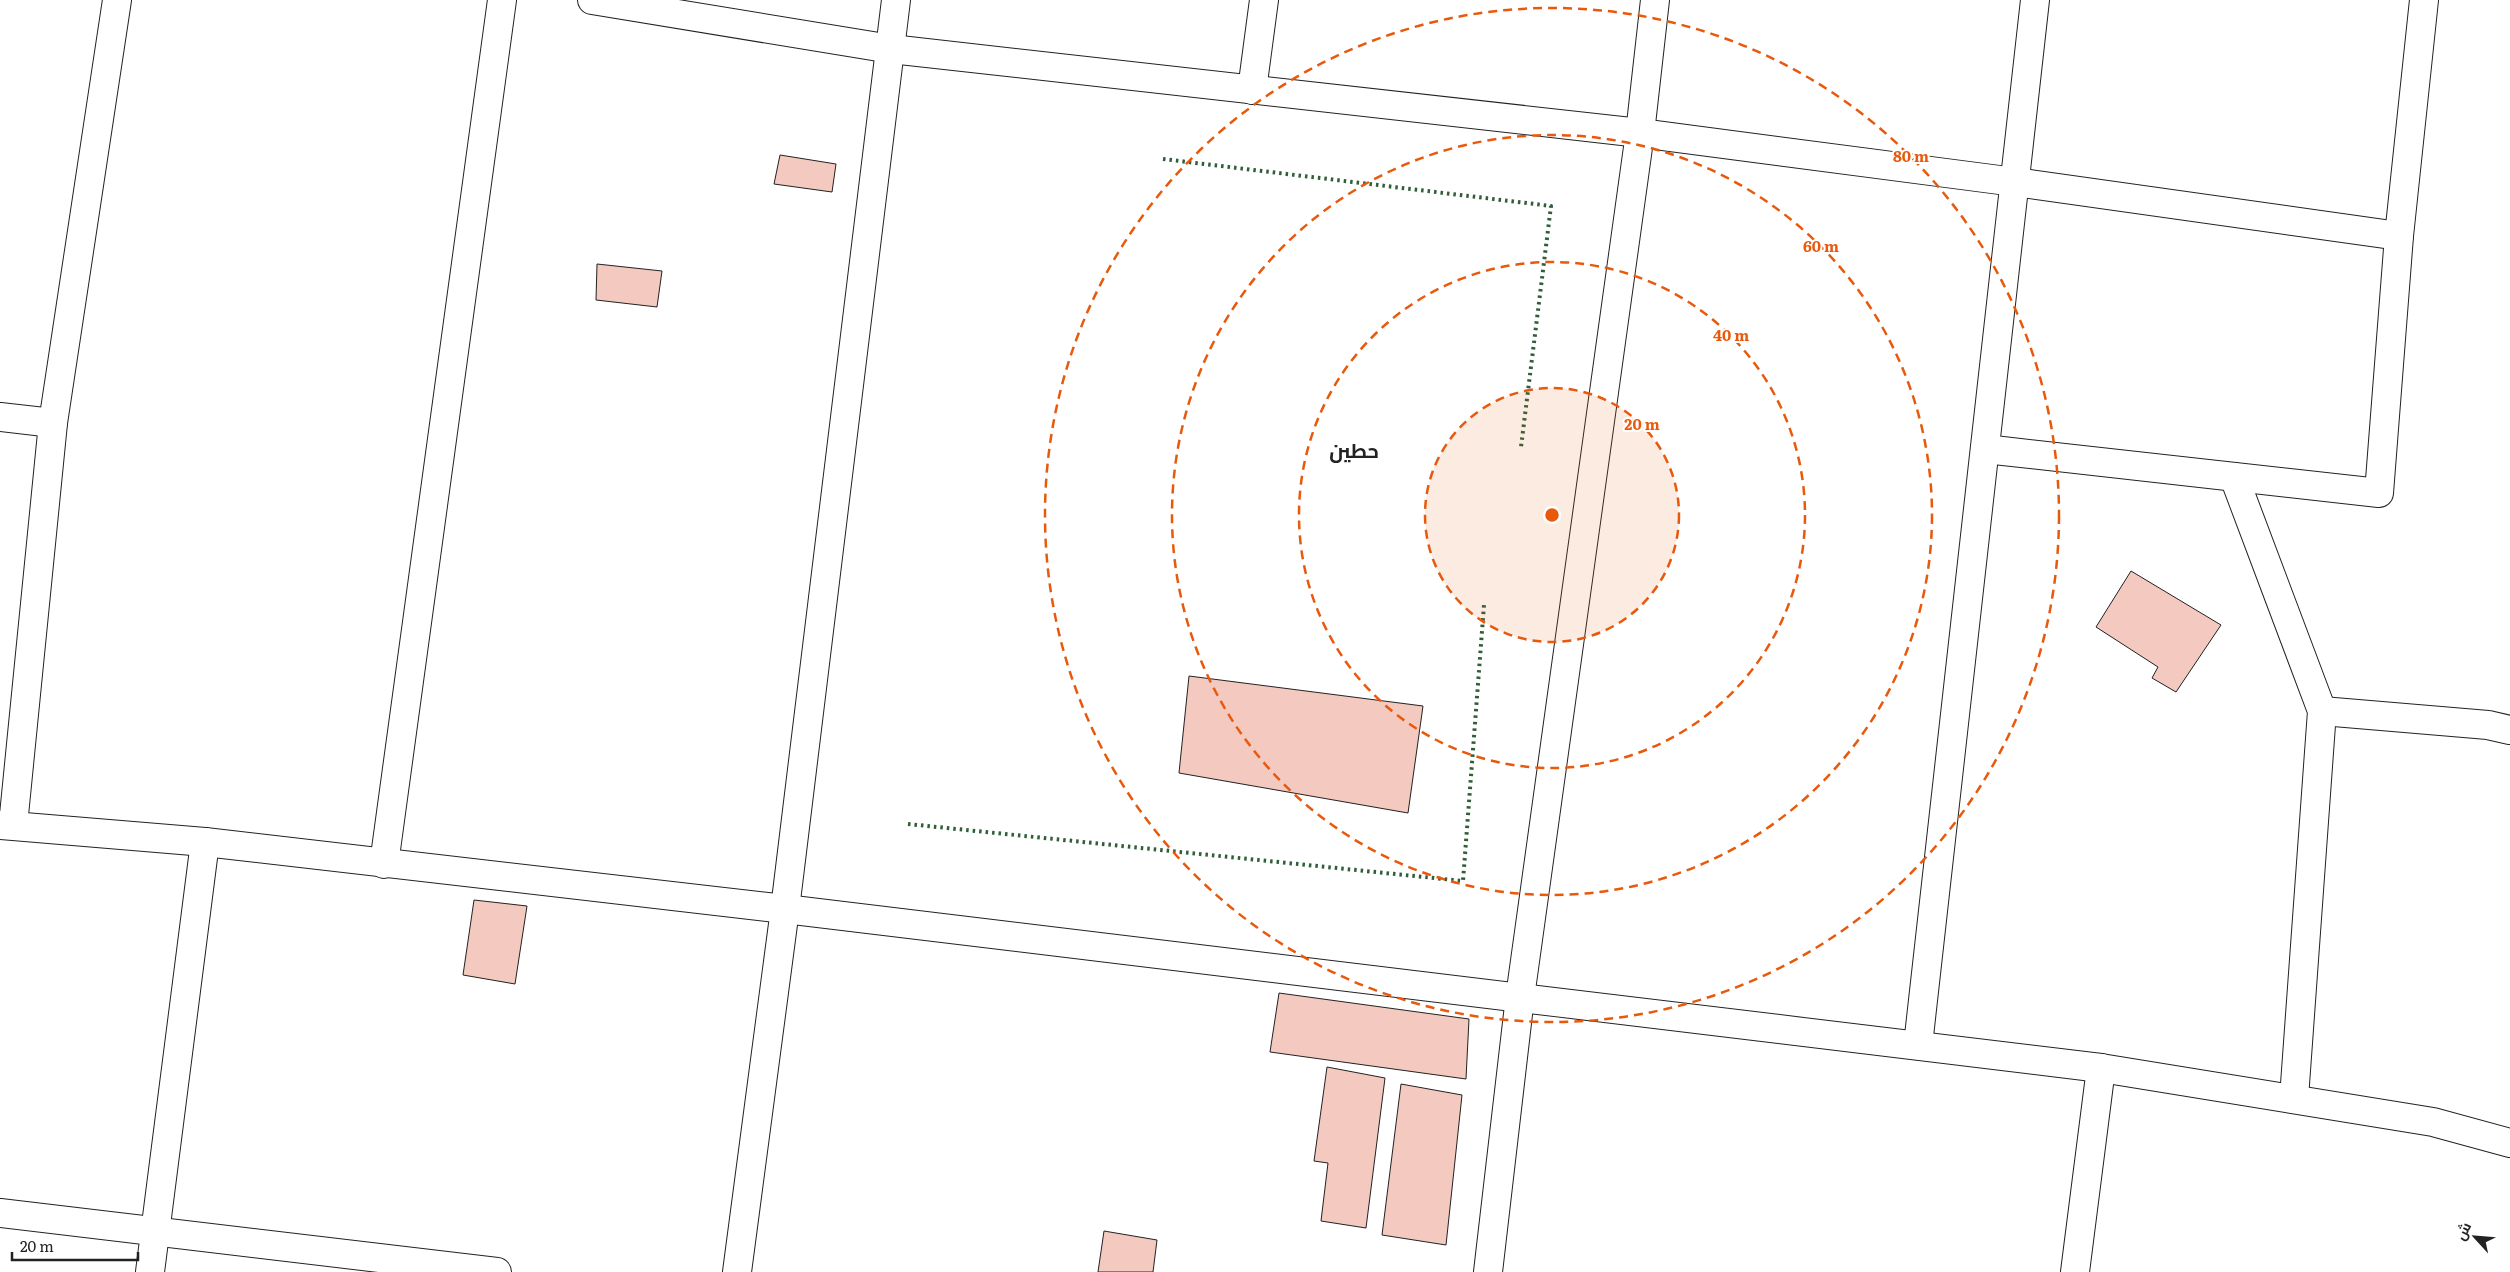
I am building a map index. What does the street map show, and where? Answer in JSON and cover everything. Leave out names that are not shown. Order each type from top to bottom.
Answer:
[{"type":"street","points":[[117,0],[53,423],[6,825],[206,842],[785,909],[2101,1068],[2433,1122],[2510,1143]]},
{"type":"street","points":[[384,864],[502,0]]},
{"type":"street","points":[[592,0],[891,49],[1640,133],[2015,182],[2399,236]]},
{"type":"street","points":[[737,1272],[785,909],[896,0]]},
{"type":"street","points":[[1252,90],[1264,0]]},
{"type":"street","points":[[1488,1272],[1520,997],[1640,133],[1655,0]]},
{"type":"street","points":[[1918,1045],[2036,0]]},
{"type":"street","points":[[1985,449],[2379,493],[2399,236],[2424,0]]},
{"type":"street","points":[[0,417],[53,423]]},
{"type":"street","points":[[2234,477],[2322,711],[2294,1098]]},
{"type":"street","points":[[2322,711],[2488,725],[2510,730]]},
{"type":"street","points":[[150,1272],[206,842]]},
{"type":"street","points":[[2075,1272],[2101,1068]]},
{"type":"street","points":[[0,1212],[497,1272]]},
{"type":"building","points":[[780,155],[836,164],[832,192],[774,184]]},
{"type":"building","points":[[597,264],[662,271],[657,307],[596,300]]},
{"type":"building","points":[[2131,571],[2221,625],[2176,692],[2152,678],[2158,667],[2096,627]]},
{"type":"building","points":[[1189,676],[1423,706],[1408,813],[1179,773]]},
{"type":"building","points":[[474,900],[527,906],[515,984],[463,975]]},
{"type":"building","points":[[1279,993],[1469,1019],[1466,1079],[1270,1052]]},
{"type":"building","points":[[1327,1067],[1385,1078],[1366,1228],[1321,1221],[1328,1163],[1314,1161]]},
{"type":"building","points":[[1401,1084],[1462,1095],[1446,1245],[1382,1235]]},
{"type":"building","points":[[1104,1231],[1157,1240],[1153,1272],[1098,1272]]},
{"type":"hedge","points":[[1163,159],[1551,206],[1521,447]]},
{"type":"hedge","points":[[908,824],[1463,881],[1484,605]]},
{"type":"district","name":"حطين","points":[[1354,451]]}]
